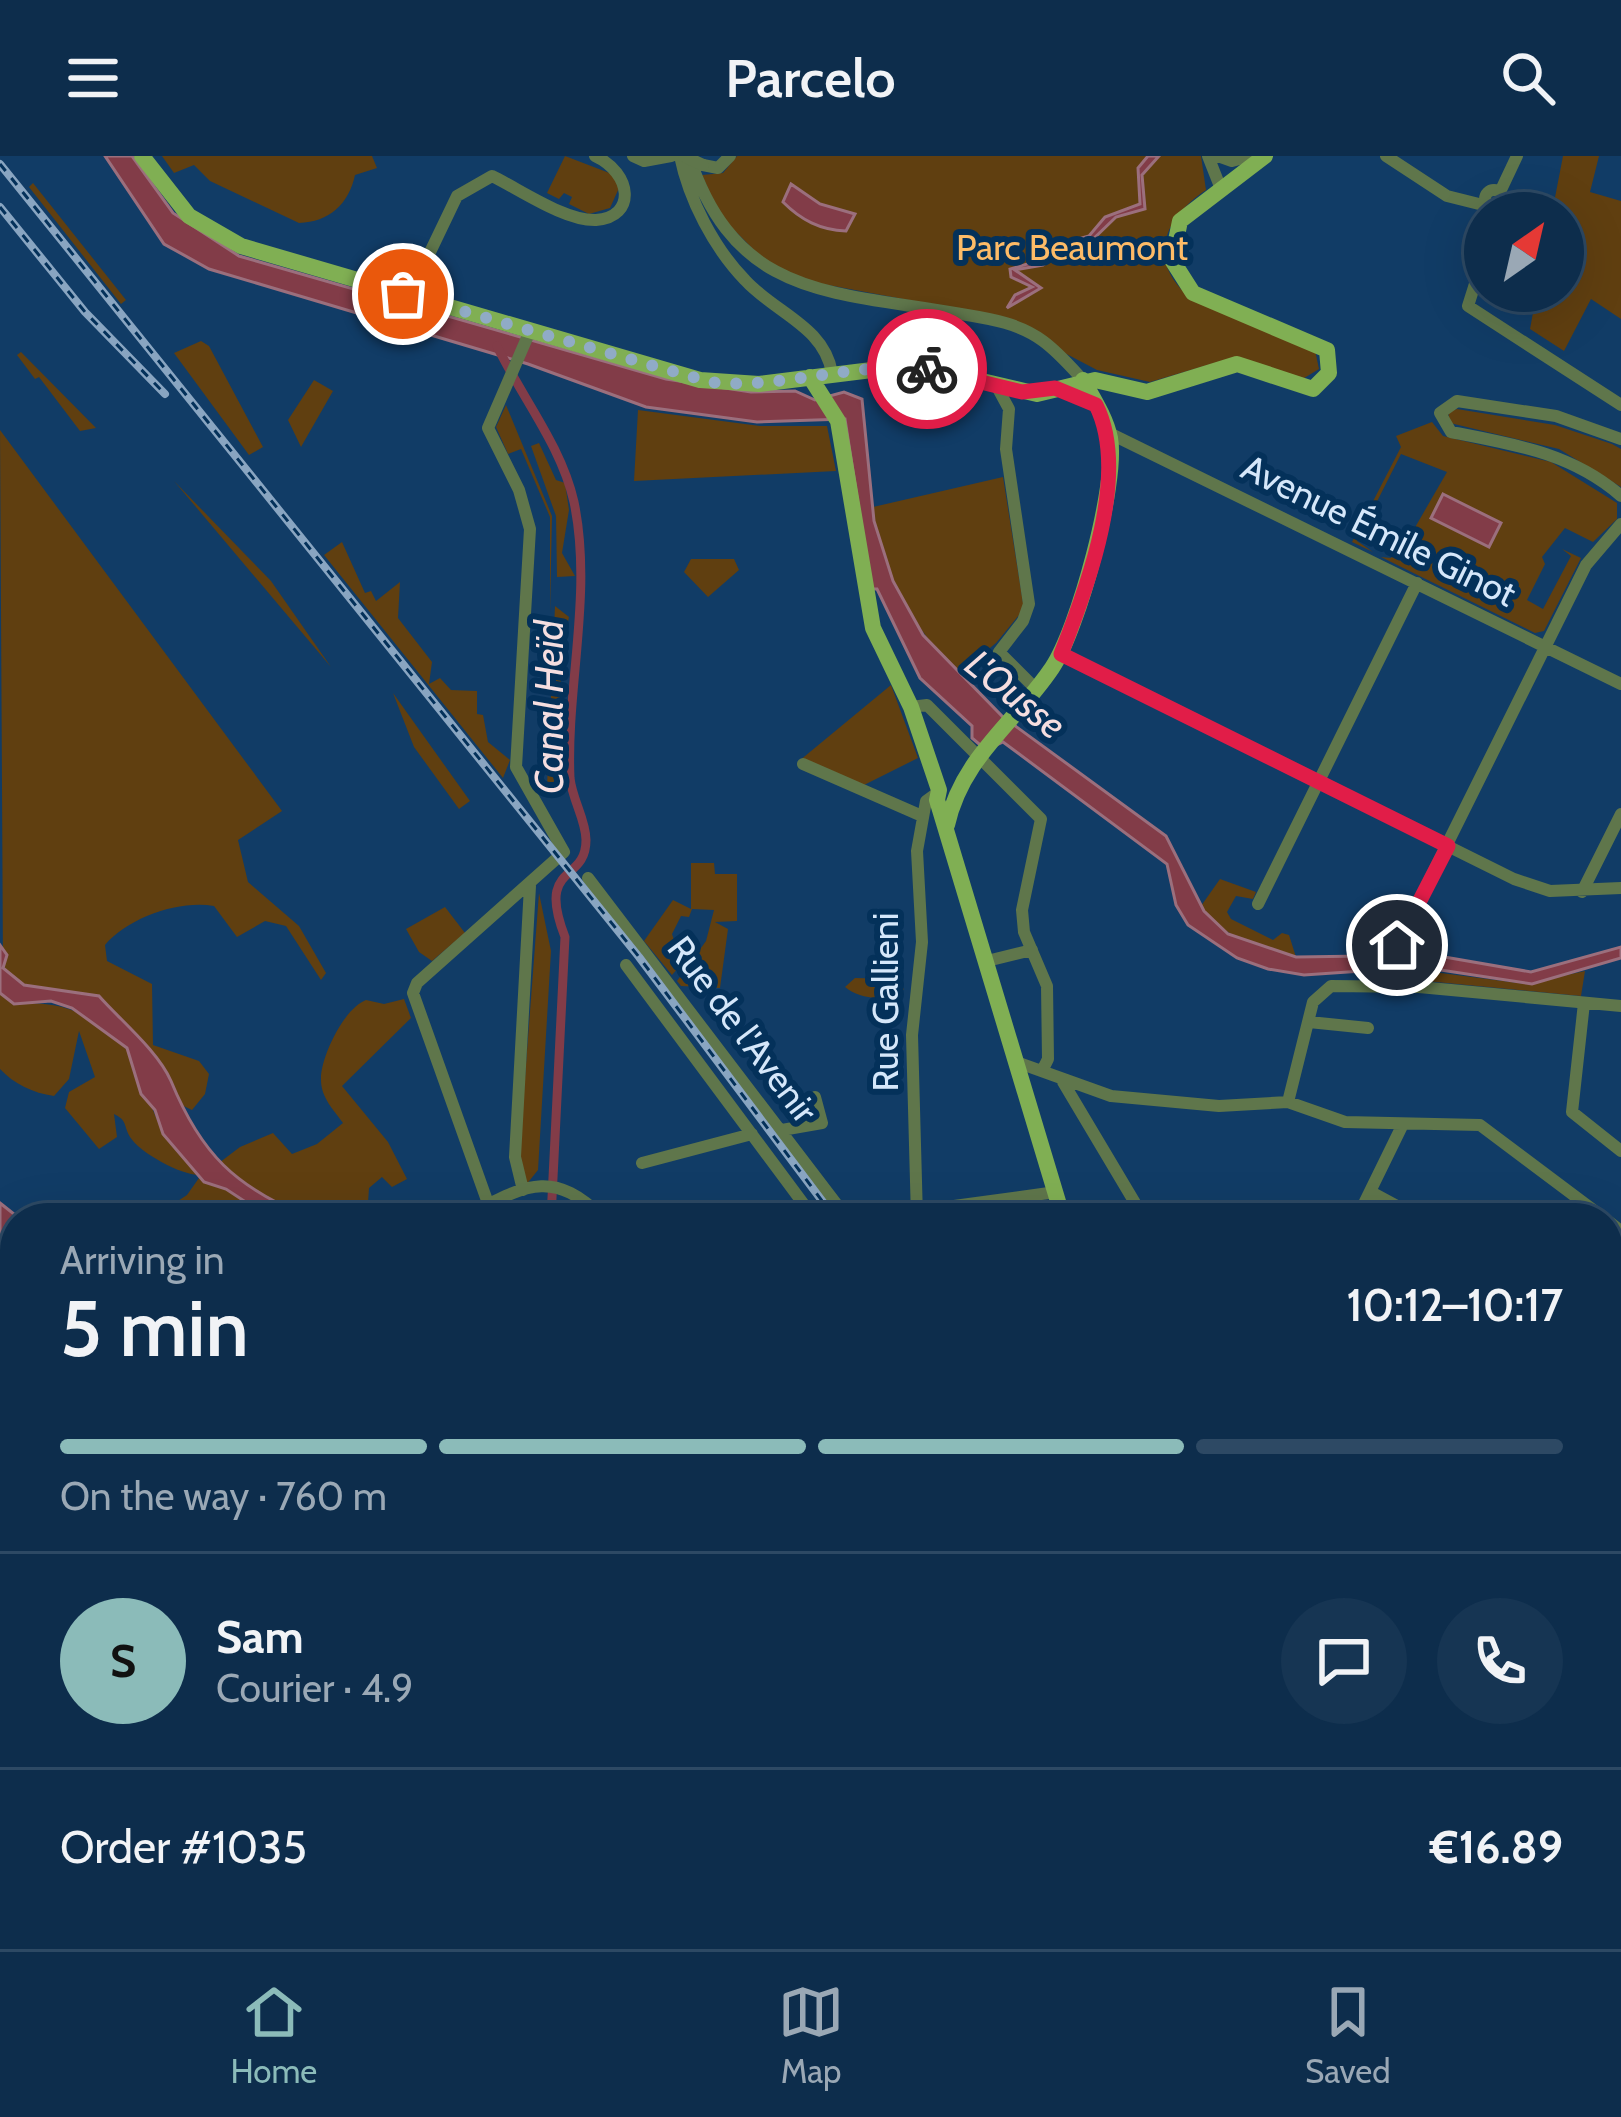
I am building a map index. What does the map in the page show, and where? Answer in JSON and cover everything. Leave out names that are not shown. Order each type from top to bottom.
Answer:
[{"type":"main road","points":[[142,156],[175,203],[226,240],[529,335],[710,382],[915,368],[1037,394],[1083,380],[1159,391],[1237,364],[1305,390],[1326,377],[1330,361],[1317,342],[1204,299],[1179,277],[1172,249],[1180,221],[1264,156]]},
{"type":"main road","points":[[810,377],[819,398],[838,421],[868,611],[920,707],[944,796],[946,826],[1059,1203]]},
{"type":"main road","points":[[944,796],[1061,654],[1110,486],[1109,433],[1083,380]]},
{"type":"main road","points":[[1096,405],[1108,383]]},
{"type":"main road","points":[[1055,388],[1096,405]]},
{"type":"street","points":[[409,296],[457,196],[474,182],[492,176],[581,218],[608,217],[620,206],[625,183],[620,170],[595,156]]},
{"type":"street","points":[[633,156],[644,160],[681,156],[718,168],[730,156]]},
{"type":"street","points":[[681,156],[707,226],[745,281],[818,339],[828,351],[832,373]]},
{"type":"street","points":[[681,156],[723,231],[766,267],[830,292],[1003,322],[1043,341],[1083,380]]},
{"type":"street","points":[[1208,156],[1221,188]]},
{"type":"street","points":[[1218,156],[1232,161],[1250,156]]},
{"type":"street","points":[[1386,156],[1448,196],[1464,201]]},
{"type":"street","points":[[1500,192],[1517,156]]},
{"type":"street","points":[[1479,312],[1621,405]]},
{"type":"street","points":[[488,1203],[412,993],[417,983],[561,860],[564,847],[517,775],[530,529],[519,490],[488,428],[529,335]]},
{"type":"street","points":[[996,385],[1009,409],[1006,449],[1029,604],[1024,621],[999,652],[1036,689]]},
{"type":"street","points":[[1621,440],[1556,416],[1457,401],[1440,413],[1440,421],[1451,432],[1573,462],[1621,496]]},
{"type":"street","name":"Avenue Émile Ginot","points":[[1109,433],[1621,684]]},
{"type":"street","points":[[1395,978],[1396,949],[1545,647],[1592,554],[1621,524]]},
{"type":"street","points":[[1258,904],[1417,584]]},
{"type":"street","points":[[1061,654],[1448,846],[1550,891],[1621,889]]},
{"type":"street","points":[[920,707],[1038,812],[1041,827],[1022,910],[1047,986],[1048,1059],[1043,1069]]},
{"type":"street","points":[[803,764],[922,816]]},
{"type":"street","name":"Rue Gallieni","points":[[917,1203],[912,1035],[921,985],[916,891],[926,801],[944,796]]},
{"type":"street","points":[[1582,892],[1621,814]]},
{"type":"street","name":"Rue de l'Avenir","points":[[588,878],[836,1203]]},
{"type":"street","points":[[523,1190],[515,1157],[530,886]]},
{"type":"street","points":[[987,961],[1032,950]]},
{"type":"street","points":[[626,965],[803,1203]]},
{"type":"street","points":[[1288,1102],[1313,1002],[1331,986],[1395,978],[1621,1006]]},
{"type":"street","points":[[1584,1004],[1572,1112],[1621,1151]]},
{"type":"street","points":[[1309,1022],[1368,1028]]},
{"type":"street","points":[[1016,1063],[1111,1096],[1220,1106],[1288,1102],[1345,1123],[1480,1125],[1583,1203]]},
{"type":"street","points":[[1063,1082],[1135,1203]]},
{"type":"street","points":[[782,1130],[822,1123],[815,1097]]},
{"type":"street","points":[[1365,1203],[1402,1126]]},
{"type":"street","points":[[642,1163],[752,1134]]},
{"type":"street","points":[[495,1203],[523,1190],[559,1184],[588,1203]]},
{"type":"street","points":[[990,1203],[1056,1192]]},
{"type":"street","points":[[1371,1192],[1391,1203]]},
{"type":"green space","points":[[162,156],[372,156],[377,168],[355,175],[336,210],[299,223],[210,181],[194,165],[174,173]]},
{"type":"green space","points":[[565,156],[612,174],[619,188],[610,208],[589,214],[569,204],[572,197],[564,193],[559,199],[547,193]]},
{"type":"green space","name":"Parc Beaumont","points":[[737,156],[1201,156],[1206,190],[1181,211],[1167,237],[1166,265],[1173,279],[1185,293],[1315,350],[1319,369],[1301,380],[1235,357],[1150,382],[1097,370],[994,316],[812,282],[769,265],[720,216],[702,175],[723,173]]},
{"type":"green space","points":[[1563,156],[1599,156],[1590,192],[1621,201],[1621,319],[1591,299],[1564,351],[1530,329],[1533,312],[1584,312],[1584,192],[1556,192]]},
{"type":"green space","points":[[33,183],[126,300],[121,304],[29,187]]},
{"type":"green space","points":[[201,341],[209,346],[263,447],[249,455],[174,353]]},
{"type":"green space","points":[[21,352],[96,428],[80,431],[17,355]]},
{"type":"green space","points":[[314,380],[333,391],[301,447],[288,420]]},
{"type":"green space","points":[[506,405],[552,516],[550,612],[550,517],[521,449],[508,454],[496,427]]},
{"type":"green space","points":[[1457,409],[1555,425],[1612,444],[1621,449],[1621,487],[1559,449],[1450,423],[1448,412]]},
{"type":"green space","points":[[638,410],[760,426],[827,426],[836,471],[634,481]]},
{"type":"green space","points":[[1432,422],[1443,436],[1551,462],[1617,503],[1617,519],[1593,542],[1565,528],[1542,557],[1545,564],[1527,600],[1543,609],[1571,556],[1562,549],[1581,558],[1544,631],[1535,633],[1381,557],[1391,558],[1400,541],[1406,543],[1447,472],[1401,454],[1357,541],[1373,552],[1352,542],[1401,447],[1396,436]]},
{"type":"green space","points":[[0,430],[282,811],[238,840],[248,882],[299,926],[326,973],[321,980],[286,926],[265,921],[237,937],[214,906],[155,913],[105,945],[107,961],[152,984],[153,1045],[199,1061],[209,1074],[205,1094],[192,1110],[175,1102],[170,1079],[99,996],[24,985],[3,967]]},
{"type":"green space","points":[[539,443],[556,480],[565,483],[569,510],[562,553],[575,576],[557,577],[556,516],[531,446]]},
{"type":"green space","points":[[1003,477],[1024,609],[996,643],[957,675],[901,597],[882,554],[873,507]]},
{"type":"green space","points":[[174,481],[271,581],[331,667]]},
{"type":"green space","points":[[342,542],[365,593],[371,591],[376,601],[400,582],[398,618],[432,662],[429,684],[440,678],[451,690],[477,691],[477,714],[483,715],[488,742],[510,760],[503,778],[324,555]]},
{"type":"green space","points":[[691,559],[734,559],[739,570],[708,597],[684,572]]},
{"type":"green space","points":[[555,606],[569,617],[562,648],[557,784],[547,787]]},
{"type":"green space","points":[[891,685],[918,758],[860,787],[799,761]]},
{"type":"green space","points":[[393,693],[470,801],[459,809],[414,747]]},
{"type":"green space","points":[[691,863],[714,863],[715,874],[737,874],[737,921],[715,922],[728,929],[720,988],[681,986],[677,981],[706,941],[714,910],[692,909],[689,917],[681,916],[672,934],[676,946],[678,942],[690,947],[689,953],[678,948],[685,960],[672,975],[644,941],[673,900],[691,909]]},
{"type":"green space","points":[[1220,879],[1256,892],[1253,899],[1236,896],[1227,912],[1231,919],[1273,940],[1282,933],[1289,935],[1296,957],[1243,940],[1210,917],[1201,906]]},
{"type":"green space","points":[[539,893],[551,951],[538,1170],[526,1185],[518,1170]]},
{"type":"green space","points":[[445,907],[465,933],[432,961],[419,952],[406,929]]},
{"type":"green space","points":[[1402,968],[1526,984],[1585,971],[1581,996],[1416,980]]},
{"type":"green space","points":[[855,978],[892,979],[904,989],[883,998],[866,997],[845,987]]},
{"type":"green space","points":[[0,993],[14,1004],[46,1004],[74,1011],[112,1034],[127,1051],[165,1137],[199,1175],[142,1150],[114,1114],[117,1137],[99,1149],[65,1108],[69,1092],[95,1077],[79,1031],[69,1079],[54,1096],[24,1087],[5,1074],[0,1069]]},
{"type":"green space","points":[[404,999],[411,1018],[342,1086],[388,1142],[407,1179],[392,1187],[382,1177],[369,1188],[368,1203],[175,1203],[240,1147],[273,1133],[292,1154],[317,1144],[343,1123],[322,1086],[325,1059],[335,1035],[358,1005],[366,1000],[384,1004]]},
{"type":"shaded area","name":"L'Ousse","points":[[105,156],[132,156],[173,213],[239,256],[666,379],[751,392],[795,391],[815,400],[844,392],[862,399],[874,521],[893,581],[923,635],[1003,717],[1166,836],[1204,911],[1228,934],[1296,957],[1433,955],[1531,972],[1621,947],[1621,958],[1532,984],[1421,967],[1304,975],[1237,958],[1188,925],[1176,905],[1167,864],[1003,742],[986,750],[972,738],[972,726],[920,678],[877,589],[871,589],[845,419],[757,422],[646,407],[528,364],[209,269],[164,244]]},
{"type":"shaded area","points":[[1148,156],[1159,156],[1142,175],[1145,209],[1116,217],[1089,243],[1066,248],[1043,265],[1015,270],[1041,288],[1007,308],[1015,295],[1032,287],[1011,277],[1010,269],[1045,259],[1067,242],[1089,236],[1105,217],[1140,204],[1138,168]]},
{"type":"shaded area","points":[[791,184],[820,204],[855,214],[846,231],[819,226],[790,208],[783,202]]},
{"type":"shaded area","points":[[1443,494],[1501,523],[1489,547],[1431,518]]},
{"type":"shaded area","points":[[0,945],[7,955],[3,968],[24,985],[99,996],[157,1058],[208,1148],[241,1180],[278,1203],[247,1203],[204,1182],[163,1134],[155,1110],[141,1094],[127,1048],[72,1008],[51,1001],[14,1004],[0,993]]},
{"type":"waterway","name":"Canal Heïd","points":[[497,346],[560,461],[579,536],[570,778],[586,840],[584,854],[559,885],[556,896],[565,937],[552,1203]]},
{"type":"railway","points":[[0,164],[639,957],[824,1203]]},
{"type":"railway","points":[[0,207],[85,312],[165,394]]},
{"type":"way so far","points":[[403,294],[710,382],[759,384],[874,368],[927,369]]},
{"type":"route","points":[[927,369],[1022,392],[1037,394],[1055,388],[1096,405],[1109,433],[1110,486],[1061,654],[1448,846],[1397,945]]}]
